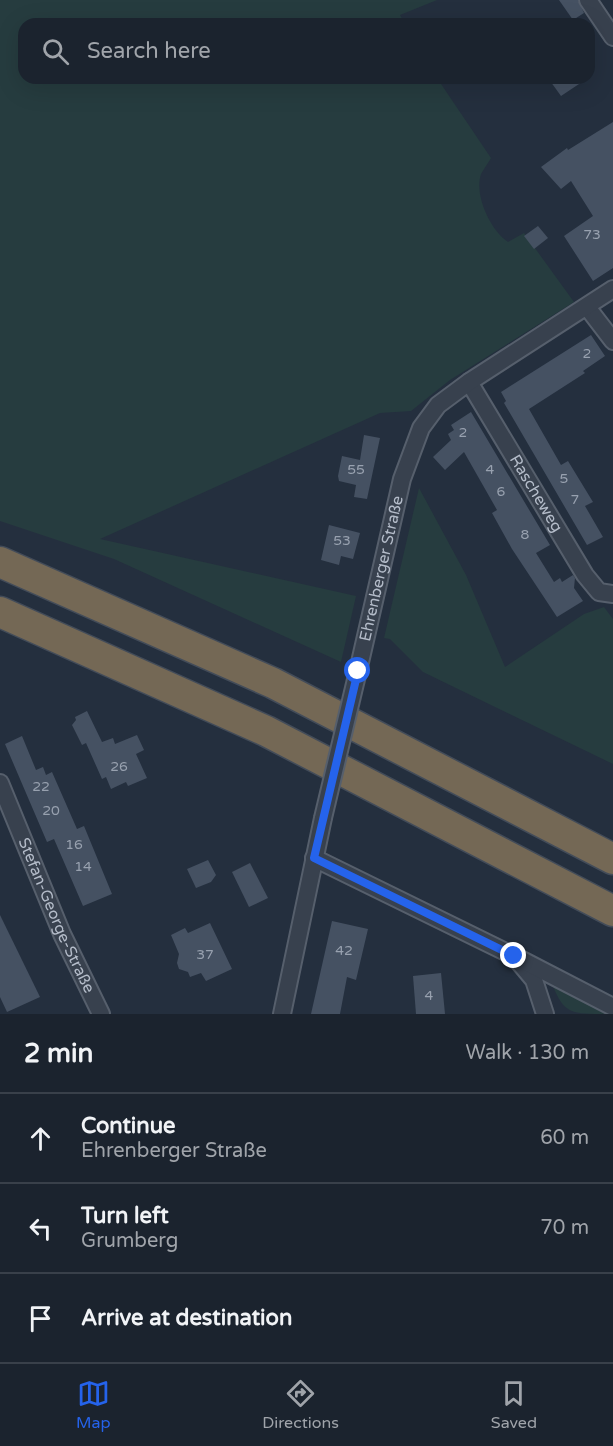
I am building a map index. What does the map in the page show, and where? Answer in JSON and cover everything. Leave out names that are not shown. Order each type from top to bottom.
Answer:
[{"type":"highway","points":[[0,562],[273,683],[613,859]]},
{"type":"highway","points":[[0,612],[266,731],[613,911]]},
{"type":"street","points":[[588,0],[613,37]]},
{"type":"street","name":"Ehrenberger Straße","points":[[282,1014],[323,818],[410,451],[421,428],[438,405],[469,382],[613,289]]},
{"type":"street","points":[[587,307],[613,341]]},
{"type":"street","name":"Rascheweg","points":[[469,382],[585,575],[599,592],[613,594]]},
{"type":"street","name":"Stefan-George-Straße","points":[[0,783],[62,934],[101,1014]]},
{"type":"street","points":[[314,858],[613,1007]]},
{"type":"street","points":[[514,956],[534,980],[545,1014]]},
{"type":"green space","points":[[0,0],[437,0],[400,15],[402,18],[18,18],[18,84],[441,84],[491,158],[479,182],[482,202],[490,221],[508,242],[524,233],[574,302],[450,380],[411,411],[380,413],[100,539],[356,596],[341,662],[114,559],[0,521]]},
{"type":"green space","points":[[419,488],[466,575],[505,667],[584,614],[604,607],[613,619],[613,764],[423,672],[390,639],[384,638]]},
{"type":"green space","points":[[553,986],[606,1014],[585,1014],[571,1010],[561,1002]]},
{"type":"building","points":[[559,0],[578,0],[584,13],[572,18]]},
{"type":"building","points":[[552,84],[579,84],[561,96]]},
{"type":"building","points":[[613,122],[613,268],[593,281],[564,236],[593,216],[571,181],[561,189],[541,167],[567,148],[568,150]]},
{"type":"building","points":[[538,226],[548,238],[534,249],[524,236]]},
{"type":"building","points":[[591,335],[605,356],[583,371],[585,373],[529,409],[561,465],[568,461],[593,502],[585,506],[603,537],[587,545],[504,403],[506,401],[501,392]]},
{"type":"building","points":[[471,412],[550,545],[536,553],[554,582],[560,578],[562,582],[573,575],[575,578],[574,588],[583,601],[557,617],[512,549],[492,513],[497,510],[464,452],[445,470],[433,457],[451,440],[448,434],[454,430],[451,425]]},
{"type":"building","points":[[364,435],[380,438],[367,499],[354,497],[356,485],[339,481],[338,476],[342,456],[360,460]]},
{"type":"building","points":[[329,525],[360,533],[353,559],[341,556],[339,565],[321,560]]},
{"type":"building","points":[[87,711],[102,742],[113,738],[115,744],[137,735],[144,750],[136,754],[147,778],[128,786],[126,782],[111,789],[106,777],[102,779],[86,743],[82,745],[72,725],[76,720],[75,717]]},
{"type":"building","points":[[22,736],[36,770],[43,767],[46,775],[52,772],[77,829],[84,826],[112,894],[83,906],[54,839],[47,842],[5,744]]},
{"type":"building","points":[[208,860],[216,875],[211,882],[196,888],[187,869]]},
{"type":"building","points":[[250,863],[268,898],[249,907],[232,872]]},
{"type":"building","points":[[0,915],[40,997],[7,1012],[0,997]]},
{"type":"building","points":[[332,921],[368,929],[356,980],[347,977],[340,1014],[311,1014]]},
{"type":"building","points":[[210,923],[232,969],[206,981],[201,973],[190,977],[188,972],[179,969],[177,963],[179,954],[171,935],[185,928],[188,933]]},
{"type":"building","points":[[441,973],[445,1014],[416,1014],[413,976]]},
{"type":"route","points":[[358,671],[314,858],[514,956]]}]
